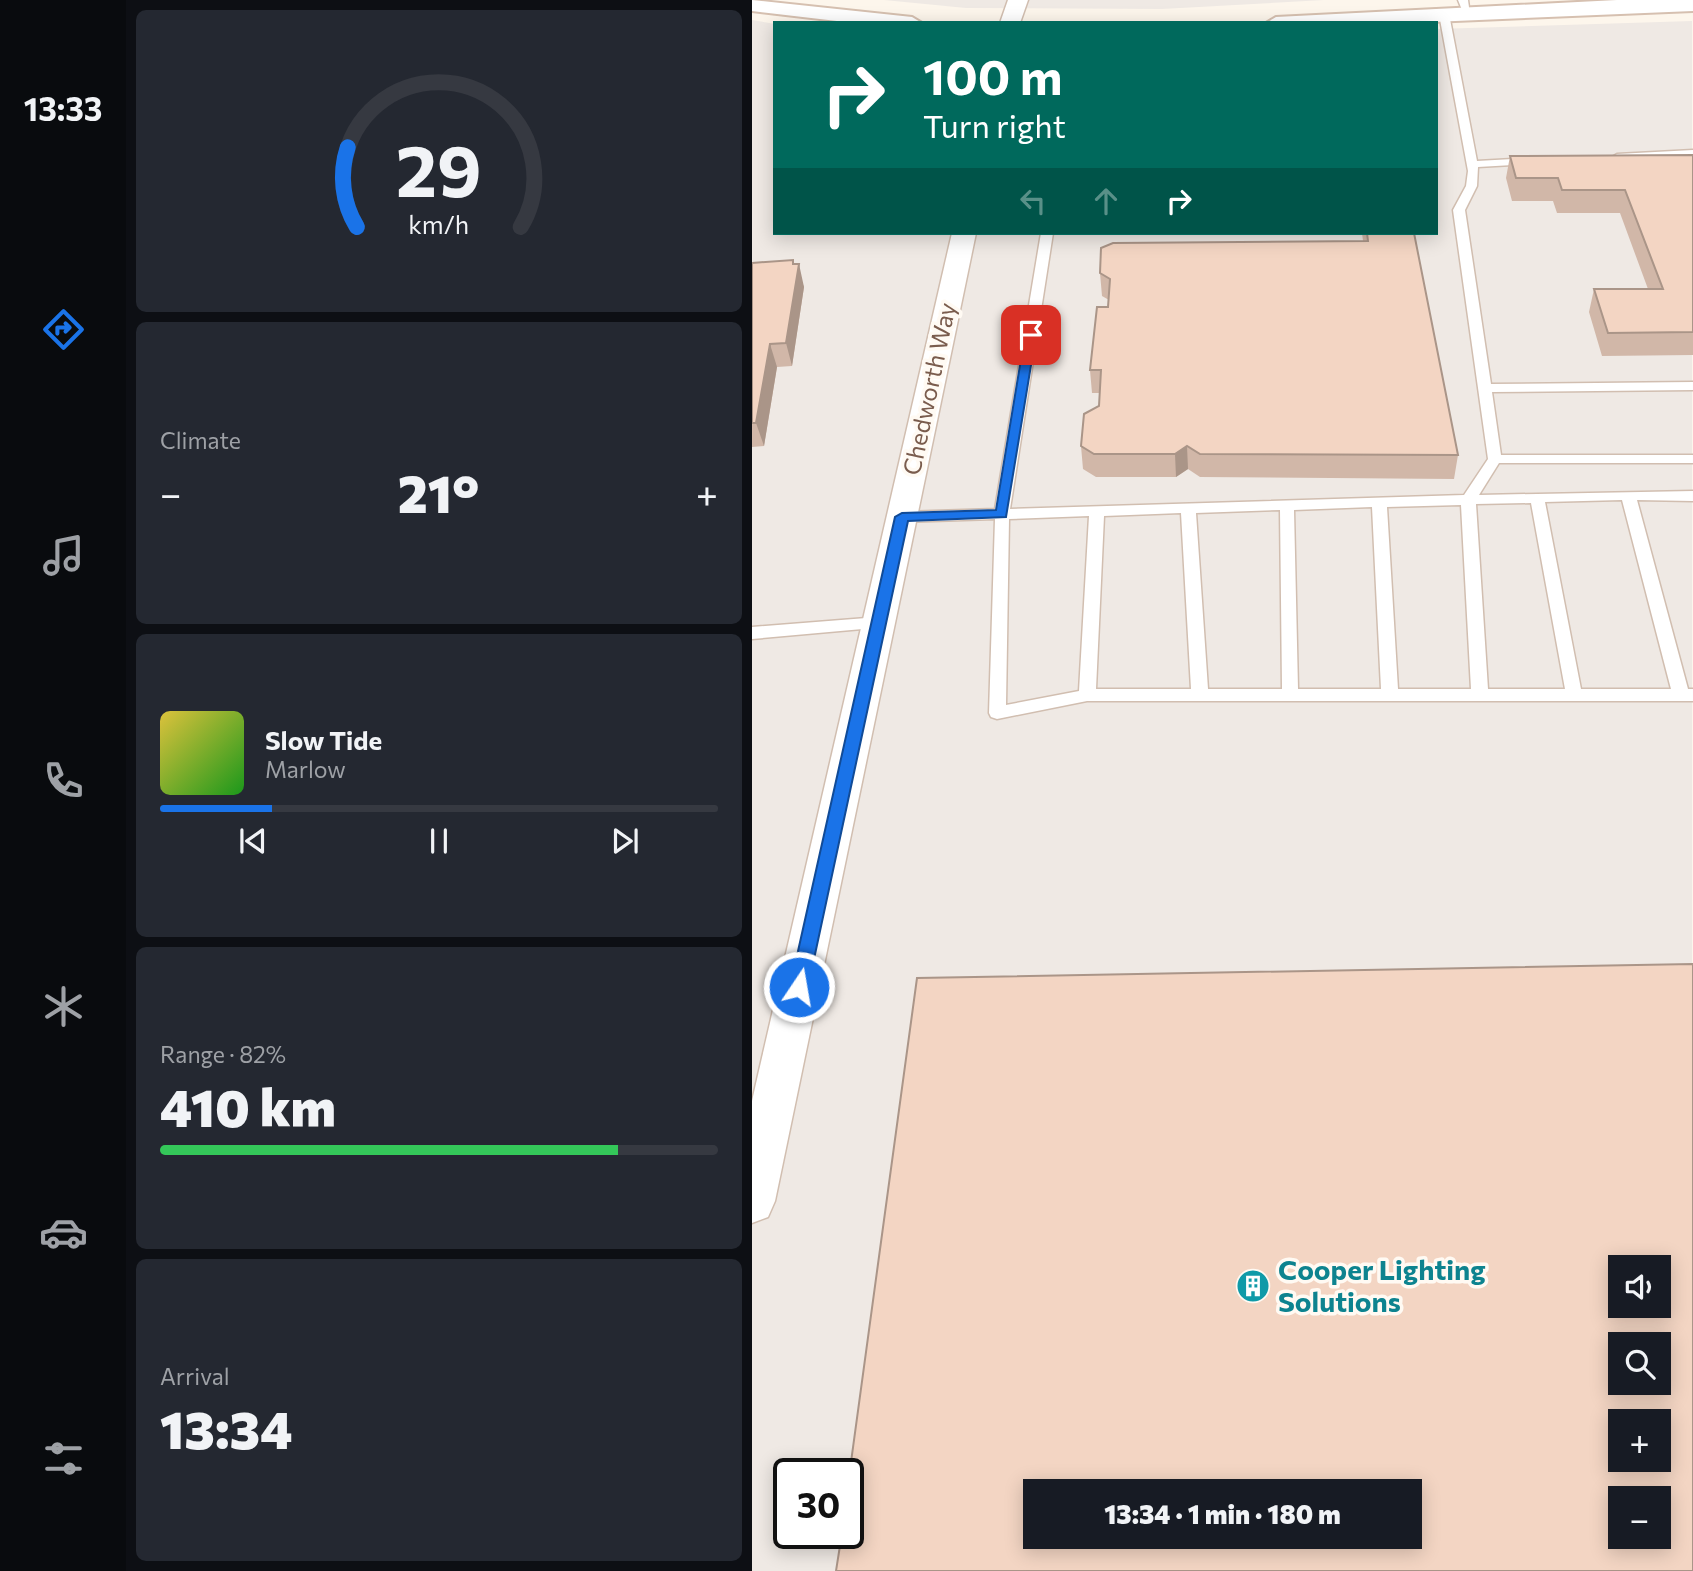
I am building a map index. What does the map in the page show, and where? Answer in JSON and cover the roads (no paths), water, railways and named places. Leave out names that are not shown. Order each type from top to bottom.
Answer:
[{"type":"street","points":[[1011,21],[1018,0]]},
{"type":"street","points":[[1313,21],[1444,14],[1465,6],[1688,3]]},
{"type":"street","points":[[752,5],[894,21]]},
{"type":"street","name":"Chedworth Way","points":[[752,1201],[964,235]]},
{"type":"lane","points":[[1444,14],[1467,144],[1474,164],[1472,191],[1459,210],[1495,459],[1468,500],[1480,695]]},
{"type":"lane","points":[[1438,58],[1451,57]]},
{"type":"lane","points":[[1611,157],[1692,153]]},
{"type":"lane","points":[[1474,164],[1542,160]]},
{"type":"lane","points":[[1047,235],[1002,514],[997,713],[1087,695],[1687,695],[1628,495]]},
{"type":"lane","points":[[1484,388],[1692,386]]},
{"type":"lane","points":[[1495,459],[1692,459]]},
{"type":"lane","points":[[902,517],[1628,495],[1692,496]]},
{"type":"lane","points":[[1537,498],[1574,695]]},
{"type":"lane","points":[[1379,503],[1390,695]]},
{"type":"lane","points":[[1287,505],[1290,695]]},
{"type":"lane","points":[[1188,509],[1200,695]]},
{"type":"lane","points":[[1087,695],[1097,511]]},
{"type":"lane","points":[[752,633],[879,623]]},
{"type":"place","name":"Cooper Lighting Solutions","points":[[1253,1286]]}]
